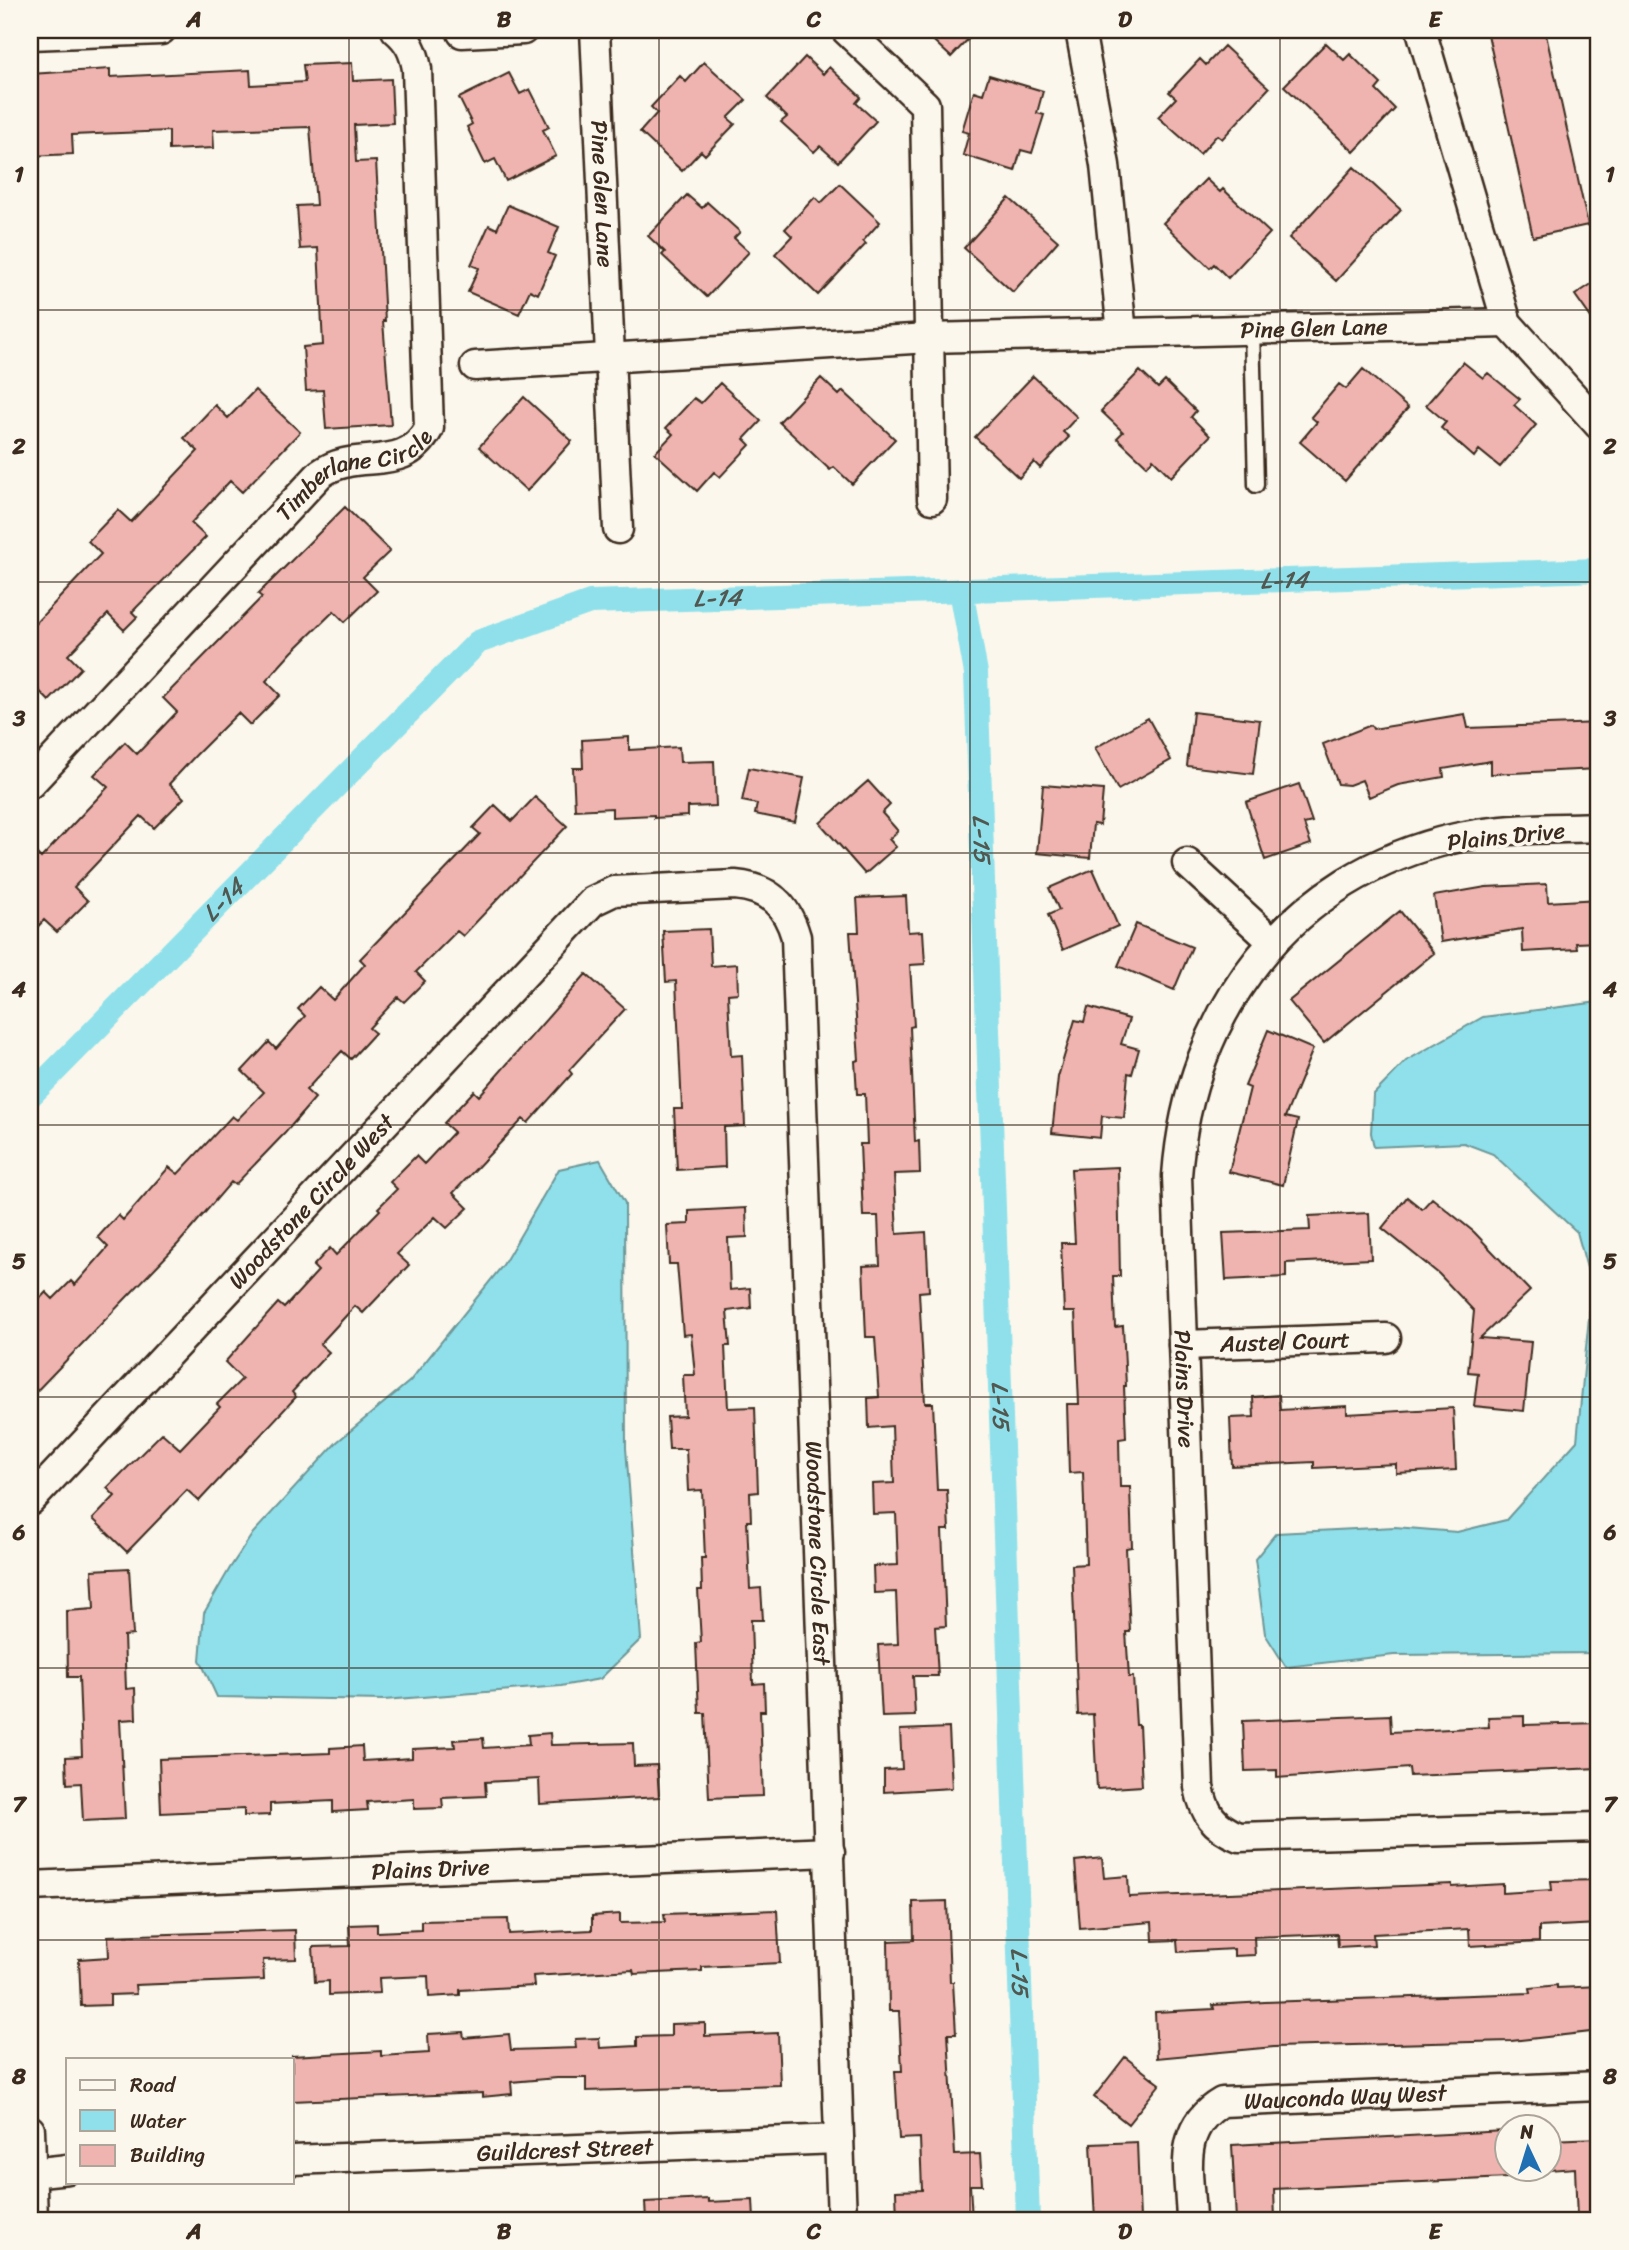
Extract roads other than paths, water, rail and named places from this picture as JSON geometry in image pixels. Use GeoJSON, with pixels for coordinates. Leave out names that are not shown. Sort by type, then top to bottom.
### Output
{"type":"FeatureCollection","features":[{"type":"Feature","properties":{"kind":"street"},"geometry":{"type":"LineString","coordinates":[[30,35],[161,30]]}},
{"type":"Feature","properties":{"kind":"street","name":"Timberlane Circle"},"geometry":{"type":"LineString","coordinates":[[30,784],[320,474],[333,464],[349,460],[390,458],[407,454],[420,444],[429,428],[417,69],[414,53],[406,38],[396,30]]}},
{"type":"Feature","properties":{"kind":"street"},"geometry":{"type":"LineString","coordinates":[[462,33],[523,30]]}},
{"type":"Feature","properties":{"kind":"street","name":"Pine Glen Lane"},"geometry":{"type":"LineString","coordinates":[[595,30],[618,529]]}},
{"type":"Feature","properties":{"kind":"street"},"geometry":{"type":"LineString","coordinates":[[846,30],[925,105],[932,499]]}},
{"type":"Feature","properties":{"kind":"street"},"geometry":{"type":"LineString","coordinates":[[1080,30],[1105,165],[1122,333]]}},
{"type":"Feature","properties":{"kind":"street"},"geometry":{"type":"LineString","coordinates":[[1421,30],[1507,323],[1599,425]]}},
{"type":"Feature","properties":{"kind":"street","name":"Pine Glen Lane"},"geometry":{"type":"LineString","coordinates":[[475,366],[929,338],[1507,323]]}},
{"type":"Feature","properties":{"kind":"street","name":"Plains Drive"},"geometry":{"type":"LineString","coordinates":[[1599,827],[1508,831],[1459,837],[1427,845],[1381,863],[1337,887],[1273,942],[1226,1003],[1204,1048],[1189,1095],[1177,1176],[1199,1787],[1202,1804],[1210,1819],[1223,1831],[1239,1837],[1599,1827]]}},
{"type":"Feature","properties":{"kind":"street"},"geometry":{"type":"LineString","coordinates":[[1187,863],[1273,942]]}},
{"type":"Feature","properties":{"kind":"street","name":"Woodstone Circle West"},"geometry":{"type":"LineString","coordinates":[[30,1501],[593,901],[614,891],[735,885],[768,893]]}},
{"type":"Feature","properties":{"kind":"street","name":"Woodstone Circle East"},"geometry":{"type":"LineString","coordinates":[[768,893],[782,905],[792,920],[796,937],[842,2220]]}},
{"type":"Feature","properties":{"kind":"street","name":"Austel Court"},"geometry":{"type":"LineString","coordinates":[[1183,1345],[1386,1338]]}},
{"type":"Feature","properties":{"kind":"street","name":"Plains Drive"},"geometry":{"type":"LineString","coordinates":[[30,1886],[830,1852]]}},
{"type":"Feature","properties":{"kind":"street","name":"Wauconda Way West"},"geometry":{"type":"LineString","coordinates":[[1191,2220],[1189,2139],[1196,2123],[1207,2110],[1222,2102],[1599,2086]]}},
{"type":"Feature","properties":{"kind":"street"},"geometry":{"type":"LineString","coordinates":[[30,2130],[33,2220]]}},
{"type":"Feature","properties":{"kind":"street","name":"Guildcrest Street"},"geometry":{"type":"LineString","coordinates":[[294,2160],[838,2139]]}},
{"type":"Feature","properties":{"kind":"street"},"geometry":{"type":"LineString","coordinates":[[31,2172],[66,2169]]}},
{"type":"Feature","properties":{"kind":"lane"},"geometry":{"type":"LineString","coordinates":[[1252,329],[1256,485]]}},
{"type":"Feature","properties":{"kind":"water"},"geometry":{"type":"Polygon","coordinates":[[[1599,1002],[1599,1653],[1394,1655],[1286,1667],[1265,1634],[1255,1559],[1276,1533],[1395,1527],[1457,1532],[1506,1520],[1577,1441],[1592,1286],[1577,1232],[1493,1154],[1464,1143],[1374,1147],[1371,1133],[1373,1095],[1406,1061],[1483,1017],[1599,1002]]]}},
{"type":"Feature","properties":{"kind":"water"},"geometry":{"type":"Polygon","coordinates":[[[600,1160],[625,1203],[626,1448],[641,1639],[600,1679],[561,1686],[384,1700],[217,1697],[200,1660],[204,1613],[253,1533],[337,1442],[410,1381],[503,1265],[559,1169],[600,1160]]]}},
{"type":"Feature","properties":{"kind":"waterway","name":"L-14"},"geometry":{"type":"LineString","coordinates":[[30,1096],[478,642],[590,602],[1599,570]]}},
{"type":"Feature","properties":{"kind":"waterway","name":"L-15"},"geometry":{"type":"LineString","coordinates":[[961,590],[976,673],[1028,2220]]}}]}
